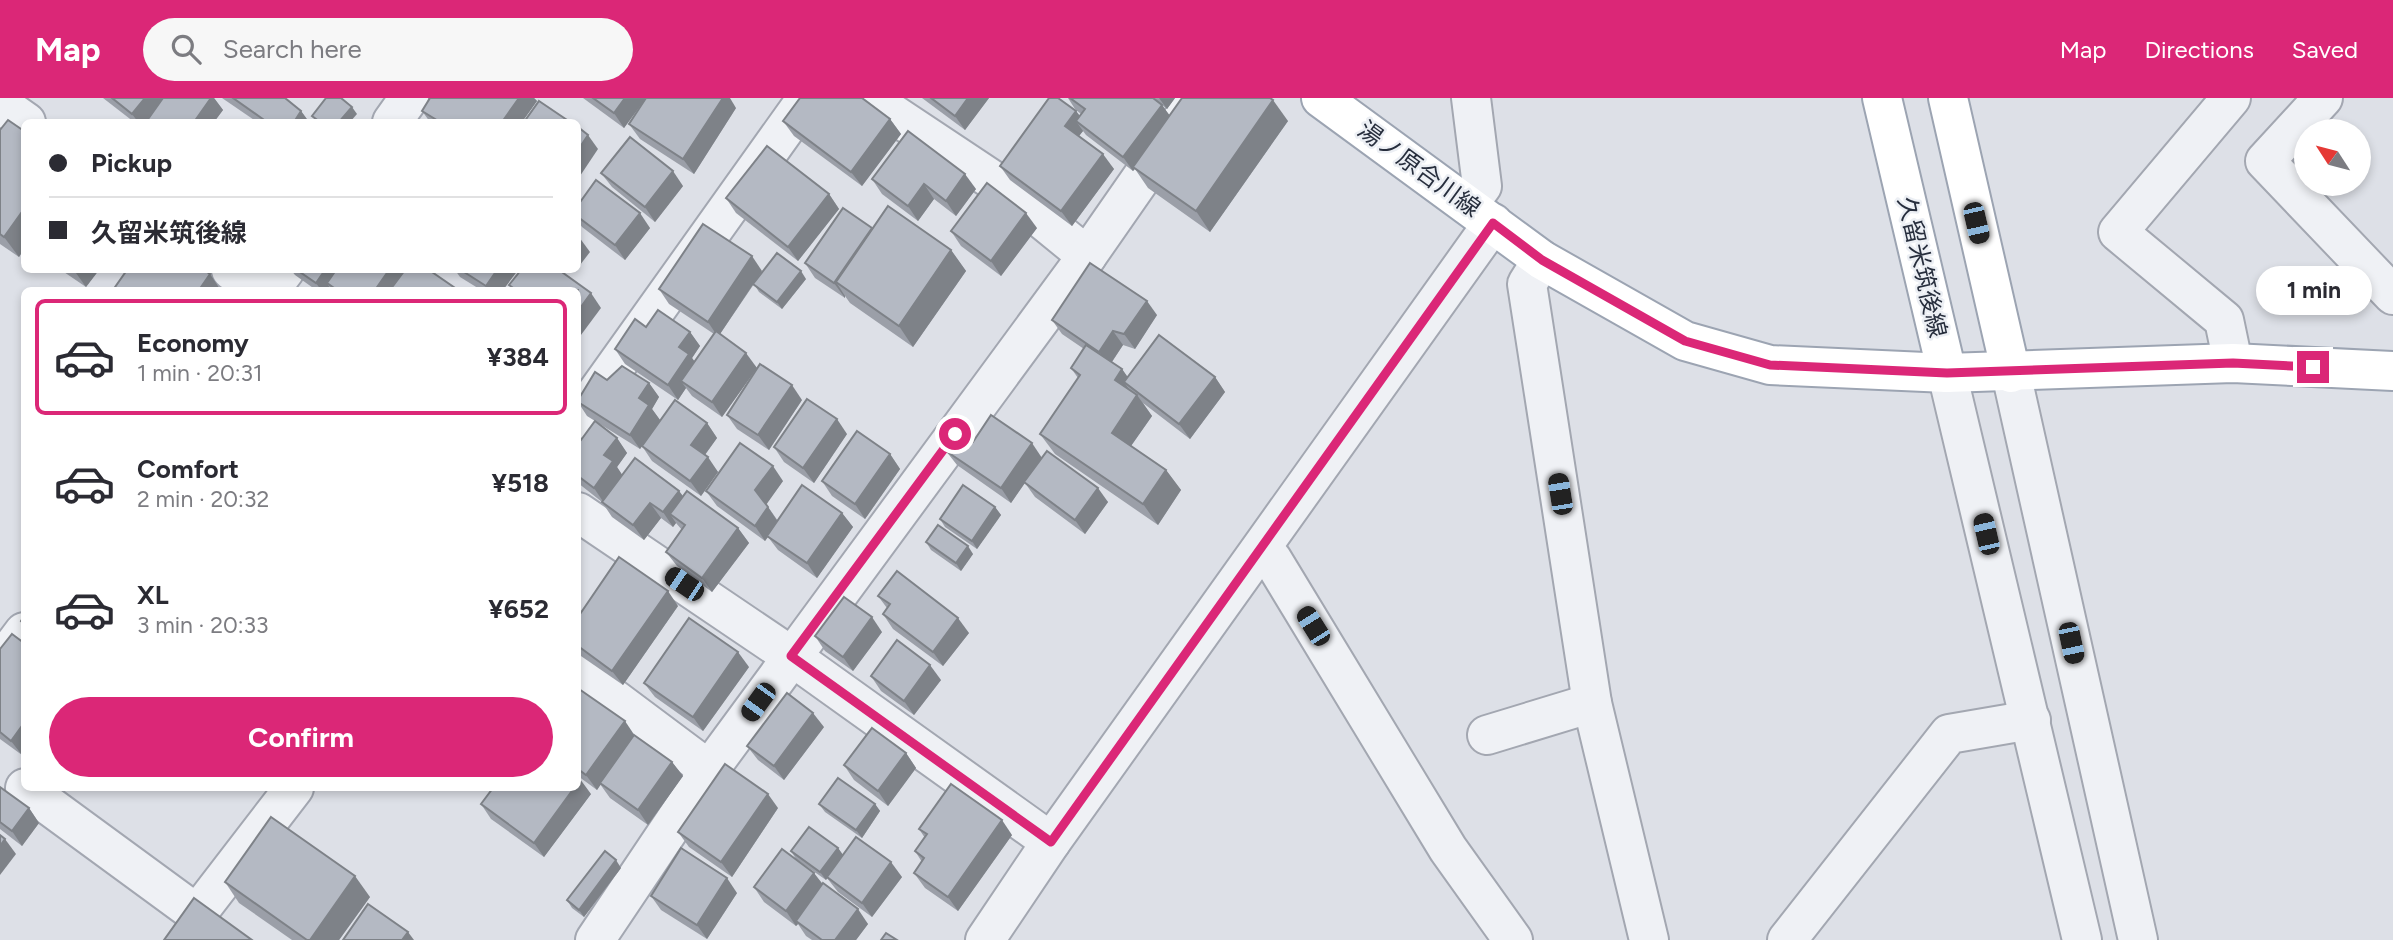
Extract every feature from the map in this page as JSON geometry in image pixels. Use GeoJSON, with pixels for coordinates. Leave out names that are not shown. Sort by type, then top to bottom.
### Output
{"type":"FeatureCollection","features":[{"type":"Feature","properties":{"kind":"main road","name":"湯ノ原合川線"},"geometry":{"type":"LineString","coordinates":[[1321,98],[1542,260],[1685,341],[1770,365],[1947,373]]}},
{"type":"Feature","properties":{"kind":"main road","name":"久留米筑後線"},"geometry":{"type":"LineString","coordinates":[[1882,98],[1947,373]]}},
{"type":"Feature","properties":{"kind":"main road"},"geometry":{"type":"LineString","coordinates":[[1948,98],[2011,373]]}},
{"type":"Feature","properties":{"kind":"main road"},"geometry":{"type":"LineString","coordinates":[[1947,373],[2011,373],[2233,363],[2393,371]]}},
{"type":"Feature","properties":{"kind":"street"},"geometry":{"type":"LineString","coordinates":[[394,119],[409,98]]}},
{"type":"Feature","properties":{"kind":"street"},"geometry":{"type":"LineString","coordinates":[[581,415],[807,98]]}},
{"type":"Feature","properties":{"kind":"street"},"geometry":{"type":"LineString","coordinates":[[869,98],[1000,185],[1087,256]]}},
{"type":"Feature","properties":{"kind":"street"},"geometry":{"type":"LineString","coordinates":[[604,937],[709,770],[1087,256],[1197,98]]}},
{"type":"Feature","properties":{"kind":"street"},"geometry":{"type":"LineString","coordinates":[[985,940],[1051,842],[1261,551],[1480,214],[1482,187],[1471,98]]}},
{"type":"Feature","properties":{"kind":"street"},"geometry":{"type":"LineString","coordinates":[[2323,98],[2265,162],[2393,295]]}},
{"type":"Feature","properties":{"kind":"street"},"geometry":{"type":"LineString","coordinates":[[0,104],[22,119]]}},
{"type":"Feature","properties":{"kind":"street"},"geometry":{"type":"LineString","coordinates":[[2217,104],[2118,232],[2224,320],[2233,363]]}},
{"type":"Feature","properties":{"kind":"street"},"geometry":{"type":"LineString","coordinates":[[1000,185],[1023,152]]}},
{"type":"Feature","properties":{"kind":"street"},"geometry":{"type":"LineString","coordinates":[[1542,260],[1527,284],[1592,704],[1649,940]]}},
{"type":"Feature","properties":{"kind":"street"},"geometry":{"type":"LineString","coordinates":[[235,273],[256,287]]}},
{"type":"Feature","properties":{"kind":"street"},"geometry":{"type":"LineString","coordinates":[[1947,373],[2082,940]]}},
{"type":"Feature","properties":{"kind":"street"},"geometry":{"type":"LineString","coordinates":[[2011,373],[2138,940]]}},
{"type":"Feature","properties":{"kind":"street"},"geometry":{"type":"LineString","coordinates":[[581,514],[791,656],[1051,842]]}},
{"type":"Feature","properties":{"kind":"street"},"geometry":{"type":"LineString","coordinates":[[1261,551],[1272,559],[1448,849],[1513,940]]}},
{"type":"Feature","properties":{"kind":"street"},"geometry":{"type":"LineString","coordinates":[[0,664],[21,636]]}},
{"type":"Feature","properties":{"kind":"street"},"geometry":{"type":"LineString","coordinates":[[581,674],[709,770]]}},
{"type":"Feature","properties":{"kind":"street"},"geometry":{"type":"LineString","coordinates":[[1487,735],[1592,704]]}},
{"type":"Feature","properties":{"kind":"street"},"geometry":{"type":"LineString","coordinates":[[1787,940],[1948,734],[2031,720]]}},
{"type":"Feature","properties":{"kind":"street"},"geometry":{"type":"LineString","coordinates":[[0,769],[21,784]]}},
{"type":"Feature","properties":{"kind":"street"},"geometry":{"type":"LineString","coordinates":[[30,791],[188,927],[293,791]]}},
{"type":"Feature","properties":{"kind":"building"},"geometry":{"type":"Polygon","coordinates":[[[112,98],[145,98],[132,114],[112,98]]]}},
{"type":"Feature","properties":{"kind":"building"},"geometry":{"type":"Polygon","coordinates":[[[163,98],[211,98],[196,119],[148,119],[163,98]]]}},
{"type":"Feature","properties":{"kind":"building"},"geometry":{"type":"Polygon","coordinates":[[[233,98],[285,98],[301,111],[296,119],[263,119],[233,98]]]}},
{"type":"Feature","properties":{"kind":"building"},"geometry":{"type":"Polygon","coordinates":[[[326,98],[341,98],[352,107],[342,119],[316,119],[312,116],[326,98]]]}},
{"type":"Feature","properties":{"kind":"building"},"geometry":{"type":"Polygon","coordinates":[[[430,98],[519,98],[504,119],[435,119],[422,111],[430,98]]]}},
{"type":"Feature","properties":{"kind":"building"},"geometry":{"type":"Polygon","coordinates":[[[593,98],[625,98],[614,113],[593,98]]]}},
{"type":"Feature","properties":{"kind":"building"},"geometry":{"type":"Polygon","coordinates":[[[646,98],[723,98],[683,159],[629,124],[646,98]]]}},
{"type":"Feature","properties":{"kind":"building"},"geometry":{"type":"Polygon","coordinates":[[[800,98],[862,98],[890,119],[851,172],[783,121],[800,98]]]}},
{"type":"Feature","properties":{"kind":"building"},"geometry":{"type":"Polygon","coordinates":[[[931,98],[968,98],[955,116],[931,98]]]}},
{"type":"Feature","properties":{"kind":"building"},"geometry":{"type":"Polygon","coordinates":[[[1049,98],[1058,98],[1076,111],[1065,126],[1103,154],[1061,211],[1000,166],[1049,98]]]}},
{"type":"Feature","properties":{"kind":"building"},"geometry":{"type":"Polygon","coordinates":[[[1070,98],[1153,98],[1162,105],[1123,157],[1076,121],[1085,109],[1070,98]]]}},
{"type":"Feature","properties":{"kind":"building"},"geometry":{"type":"Polygon","coordinates":[[[1182,98],[1273,100],[1196,211],[1133,167],[1182,98]]]}},
{"type":"Feature","properties":{"kind":"building"},"geometry":{"type":"Polygon","coordinates":[[[539,101],[566,119],[526,119],[539,101]]]}},
{"type":"Feature","properties":{"kind":"building"},"geometry":{"type":"Polygon","coordinates":[[[8,120],[21,129],[21,213],[4,237],[0,234],[0,130],[8,120]]]}},
{"type":"Feature","properties":{"kind":"building"},"geometry":{"type":"Polygon","coordinates":[[[581,129],[588,135],[581,146],[581,129]]]}},
{"type":"Feature","properties":{"kind":"building"},"geometry":{"type":"Polygon","coordinates":[[[908,131],[965,174],[946,201],[924,184],[908,206],[872,179],[908,131]]]}},
{"type":"Feature","properties":{"kind":"building"},"geometry":{"type":"Polygon","coordinates":[[[630,137],[673,171],[645,207],[601,173],[630,137]]]}},
{"type":"Feature","properties":{"kind":"building"},"geometry":{"type":"Polygon","coordinates":[[[767,146],[829,194],[788,247],[726,198],[767,146]]]}},
{"type":"Feature","properties":{"kind":"building"},"geometry":{"type":"Polygon","coordinates":[[[596,180],[640,213],[615,245],[581,219],[581,201],[596,180]]]}},
{"type":"Feature","properties":{"kind":"building"},"geometry":{"type":"Polygon","coordinates":[[[987,183],[1026,213],[991,261],[951,231],[987,183]]]}},
{"type":"Feature","properties":{"kind":"building"},"geometry":{"type":"Polygon","coordinates":[[[888,206],[951,250],[899,326],[836,282],[888,206]]]}},
{"type":"Feature","properties":{"kind":"building"},"geometry":{"type":"Polygon","coordinates":[[[843,208],[872,228],[834,283],[805,263],[843,208]]]}},
{"type":"Feature","properties":{"kind":"building"},"geometry":{"type":"Polygon","coordinates":[[[703,224],[752,256],[708,322],[659,289],[703,224]]]}},
{"type":"Feature","properties":{"kind":"building"},"geometry":{"type":"Polygon","coordinates":[[[777,253],[801,271],[777,302],[753,284],[777,253]]]}},
{"type":"Feature","properties":{"kind":"building"},"geometry":{"type":"Polygon","coordinates":[[[1090,263],[1147,301],[1124,334],[1113,331],[1099,352],[1052,320],[1090,263]]]}},
{"type":"Feature","properties":{"kind":"building"},"geometry":{"type":"Polygon","coordinates":[[[125,273],[210,274],[201,287],[115,287],[125,273]]]}},
{"type":"Feature","properties":{"kind":"building"},"geometry":{"type":"Polygon","coordinates":[[[301,273],[323,273],[316,283],[301,273]]]}},
{"type":"Feature","properties":{"kind":"building"},"geometry":{"type":"Polygon","coordinates":[[[334,273],[387,273],[377,287],[333,287],[327,283],[334,273]]]}},
{"type":"Feature","properties":{"kind":"building"},"geometry":{"type":"Polygon","coordinates":[[[403,273],[433,273],[454,287],[392,287],[403,273]]]}},
{"type":"Feature","properties":{"kind":"building"},"geometry":{"type":"Polygon","coordinates":[[[466,273],[495,273],[486,286],[466,273]]]}},
{"type":"Feature","properties":{"kind":"building"},"geometry":{"type":"Polygon","coordinates":[[[519,273],[563,273],[591,293],[581,307],[581,287],[509,285],[519,273]]]}},
{"type":"Feature","properties":{"kind":"building"},"geometry":{"type":"Polygon","coordinates":[[[658,310],[690,332],[679,347],[689,354],[668,385],[615,349],[635,319],[646,327],[658,310]]]}},
{"type":"Feature","properties":{"kind":"building"},"geometry":{"type":"Polygon","coordinates":[[[716,331],[746,353],[712,402],[681,381],[716,331]]]}},
{"type":"Feature","properties":{"kind":"building"},"geometry":{"type":"Polygon","coordinates":[[[1159,335],[1215,377],[1179,424],[1124,382],[1159,335]]]}},
{"type":"Feature","properties":{"kind":"building"},"geometry":{"type":"Polygon","coordinates":[[[1086,345],[1122,369],[1115,380],[1137,395],[1112,433],[1166,470],[1143,504],[1040,434],[1080,375],[1071,368],[1086,345]]]}},
{"type":"Feature","properties":{"kind":"building"},"geometry":{"type":"Polygon","coordinates":[[[760,364],[792,385],[758,435],[727,415],[760,364]]]}},
{"type":"Feature","properties":{"kind":"building"},"geometry":{"type":"Polygon","coordinates":[[[622,366],[649,383],[639,398],[649,405],[630,435],[581,404],[581,395],[595,372],[607,380],[622,366]]]}},
{"type":"Feature","properties":{"kind":"building"},"geometry":{"type":"Polygon","coordinates":[[[807,399],[837,419],[803,468],[774,447],[807,399]]]}},
{"type":"Feature","properties":{"kind":"building"},"geometry":{"type":"Polygon","coordinates":[[[675,400],[707,423],[691,445],[708,457],[690,481],[642,446],[675,400]]]}},
{"type":"Feature","properties":{"kind":"building"},"geometry":{"type":"Polygon","coordinates":[[[991,415],[1032,443],[1001,488],[946,451],[959,433],[973,442],[991,415]]]}},
{"type":"Feature","properties":{"kind":"building"},"geometry":{"type":"Polygon","coordinates":[[[595,421],[617,438],[604,455],[613,461],[594,488],[581,478],[581,440],[595,421]]]}},
{"type":"Feature","properties":{"kind":"building"},"geometry":{"type":"Polygon","coordinates":[[[857,431],[890,454],[855,504],[822,481],[857,431]]]}},
{"type":"Feature","properties":{"kind":"building"},"geometry":{"type":"Polygon","coordinates":[[[740,443],[773,466],[755,490],[768,507],[755,526],[706,491],[740,443]]]}},
{"type":"Feature","properties":{"kind":"building"},"geometry":{"type":"Polygon","coordinates":[[[1047,451],[1098,488],[1075,520],[1024,482],[1047,451]]]}},
{"type":"Feature","properties":{"kind":"building"},"geometry":{"type":"Polygon","coordinates":[[[635,458],[679,491],[663,512],[650,503],[633,525],[602,502],[635,458]]]}},
{"type":"Feature","properties":{"kind":"building"},"geometry":{"type":"Polygon","coordinates":[[[802,485],[842,513],[807,563],[767,536],[802,485]]]}},
{"type":"Feature","properties":{"kind":"building"},"geometry":{"type":"Polygon","coordinates":[[[963,485],[995,507],[972,541],[940,519],[963,485]]]}},
{"type":"Feature","properties":{"kind":"building"},"geometry":{"type":"Polygon","coordinates":[[[687,491],[738,528],[702,578],[666,552],[685,525],[670,514],[687,491]]]}},
{"type":"Feature","properties":{"kind":"building"},"geometry":{"type":"Polygon","coordinates":[[[938,525],[968,546],[956,563],[926,542],[938,525]]]}},
{"type":"Feature","properties":{"kind":"building"},"geometry":{"type":"Polygon","coordinates":[[[619,557],[668,591],[612,671],[581,648],[581,613],[619,557]]]}},
{"type":"Feature","properties":{"kind":"building"},"geometry":{"type":"Polygon","coordinates":[[[897,571],[958,618],[933,652],[883,614],[890,604],[878,596],[897,571]]]}},
{"type":"Feature","properties":{"kind":"building"},"geometry":{"type":"Polygon","coordinates":[[[844,597],[872,617],[843,657],[815,636],[844,597]]]}},
{"type":"Feature","properties":{"kind":"building"},"geometry":{"type":"Polygon","coordinates":[[[689,618],[738,652],[693,717],[644,683],[689,618]]]}},
{"type":"Feature","properties":{"kind":"building"},"geometry":{"type":"Polygon","coordinates":[[[12,634],[21,641],[21,727],[11,741],[0,732],[0,649],[12,634]]]}},
{"type":"Feature","properties":{"kind":"building"},"geometry":{"type":"Polygon","coordinates":[[[897,640],[930,665],[904,701],[871,676],[897,640]]]}},
{"type":"Feature","properties":{"kind":"building"},"geometry":{"type":"Polygon","coordinates":[[[581,690],[625,721],[586,775],[581,771],[581,690]]]}},
{"type":"Feature","properties":{"kind":"building"},"geometry":{"type":"Polygon","coordinates":[[[787,693],[813,713],[774,766],[747,746],[787,693]]]}},
{"type":"Feature","properties":{"kind":"building"},"geometry":{"type":"Polygon","coordinates":[[[872,728],[906,753],[878,791],[844,765],[872,728]]]}},
{"type":"Feature","properties":{"kind":"building"},"geometry":{"type":"Polygon","coordinates":[[[634,735],[672,762],[638,810],[600,783],[634,735]]]}},
{"type":"Feature","properties":{"kind":"building"},"geometry":{"type":"Polygon","coordinates":[[[725,764],[768,794],[721,862],[678,832],[725,764]]]}},
{"type":"Feature","properties":{"kind":"building"},"geometry":{"type":"Polygon","coordinates":[[[838,778],[875,804],[856,830],[819,804],[838,778]]]}},
{"type":"Feature","properties":{"kind":"building"},"geometry":{"type":"Polygon","coordinates":[[[951,784],[1002,820],[948,897],[914,873],[924,858],[915,851],[927,834],[919,829],[951,784]]]}},
{"type":"Feature","properties":{"kind":"building"},"geometry":{"type":"Polygon","coordinates":[[[0,787],[29,808],[12,831],[0,822],[0,787]]]}},
{"type":"Feature","properties":{"kind":"building"},"geometry":{"type":"Polygon","coordinates":[[[491,791],[572,791],[534,843],[481,804],[491,791]]]}},
{"type":"Feature","properties":{"kind":"building"},"geometry":{"type":"Polygon","coordinates":[[[271,817],[355,876],[310,940],[225,882],[271,817]]]}},
{"type":"Feature","properties":{"kind":"building"},"geometry":{"type":"Polygon","coordinates":[[[809,827],[838,848],[820,872],[791,851],[809,827]]]}},
{"type":"Feature","properties":{"kind":"building"},"geometry":{"type":"Polygon","coordinates":[[[856,837],[891,862],[862,903],[827,877],[856,837]]]}},
{"type":"Feature","properties":{"kind":"building"},"geometry":{"type":"Polygon","coordinates":[[[681,848],[727,878],[697,925],[651,896],[681,848]]]}},
{"type":"Feature","properties":{"kind":"building"},"geometry":{"type":"Polygon","coordinates":[[[782,849],[814,873],[786,911],[754,887],[782,849]]]}},
{"type":"Feature","properties":{"kind":"building"},"geometry":{"type":"Polygon","coordinates":[[[605,851],[616,860],[579,910],[567,900],[605,851]]]}},
{"type":"Feature","properties":{"kind":"building"},"geometry":{"type":"Polygon","coordinates":[[[823,883],[858,909],[835,940],[822,940],[796,921],[823,883]]]}},
{"type":"Feature","properties":{"kind":"building"},"geometry":{"type":"Polygon","coordinates":[[[194,898],[252,940],[164,940],[194,898]]]}},
{"type":"Feature","properties":{"kind":"building"},"geometry":{"type":"Polygon","coordinates":[[[368,904],[408,932],[402,940],[343,940],[368,904]]]}},
{"type":"Feature","properties":{"kind":"building"},"geometry":{"type":"Polygon","coordinates":[[[886,933],[897,940],[881,940],[886,933]]]}},
{"type":"Feature","properties":{"kind":"route"},"geometry":{"type":"LineString","coordinates":[[955,434],[791,656],[1051,842],[1493,223],[1542,260],[1685,341],[1770,365],[1947,373],[2011,373],[2233,363],[2313,367]]}}]}
